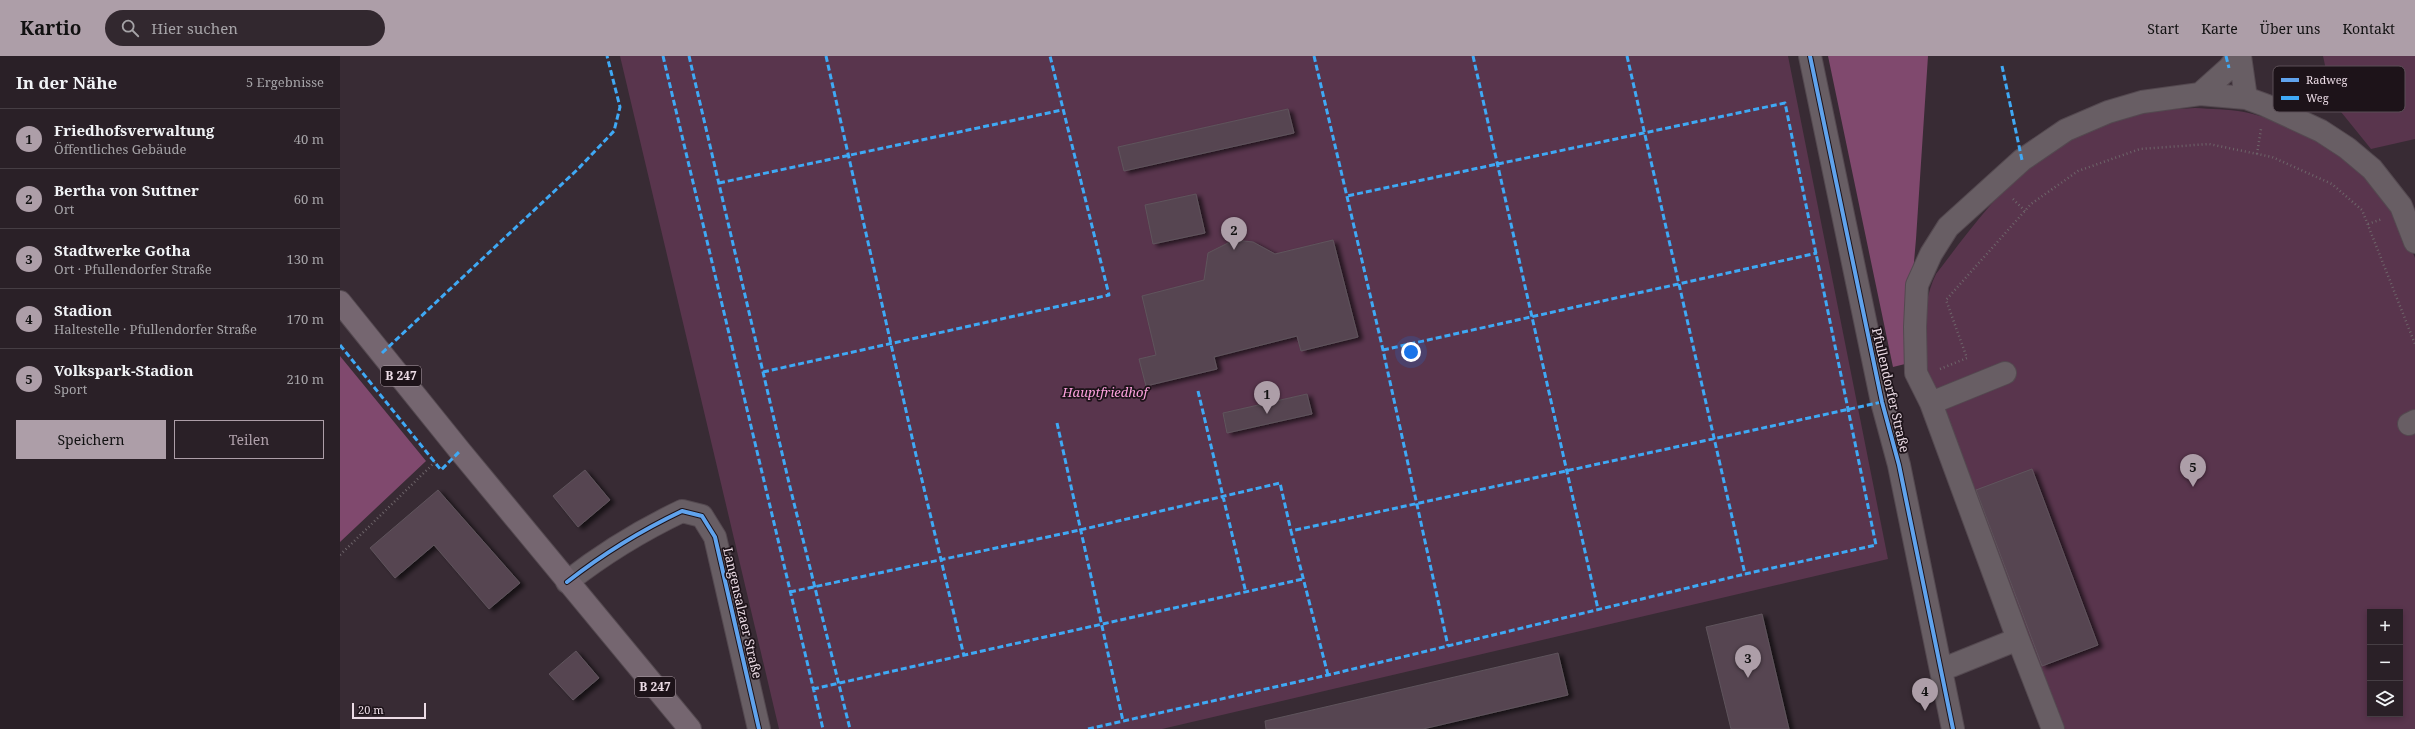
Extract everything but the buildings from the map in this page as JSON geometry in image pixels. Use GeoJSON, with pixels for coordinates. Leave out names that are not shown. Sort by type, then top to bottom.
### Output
{"type":"FeatureCollection","features":[{"type":"Feature","properties":{"kind":"main road","name":"B 247"},"geometry":{"type":"LineString","coordinates":[[340,302],[567,582],[690,729]]}},
{"type":"Feature","properties":{"kind":"street","name":"Pfullendorfer Straße"},"geometry":{"type":"LineString","coordinates":[[1810,56],[1882,402],[1899,465],[1953,729]]}},
{"type":"Feature","properties":{"kind":"street"},"geometry":{"type":"LineString","coordinates":[[2200,94],[2229,68],[2239,56]]}},
{"type":"Feature","properties":{"kind":"street"},"geometry":{"type":"LineString","coordinates":[[2239,56],[2246,98]]}},
{"type":"Feature","properties":{"kind":"street"},"geometry":{"type":"LineString","coordinates":[[2053,729],[2018,639],[1931,403],[1916,373],[1915,327],[1917,285],[1931,254],[1948,227],[2022,160],[2066,130],[2108,112],[2142,102],[2200,94],[2246,98],[2273,110]]}},
{"type":"Feature","properties":{"kind":"street"},"geometry":{"type":"LineString","coordinates":[[2278,112],[2321,131],[2347,148],[2372,168],[2401,206],[2415,242]]}},
{"type":"Feature","properties":{"kind":"street"},"geometry":{"type":"LineString","coordinates":[[1931,403],[2005,373]]}},
{"type":"Feature","properties":{"kind":"street","name":"Langensalzaer Straße"},"geometry":{"type":"LineString","coordinates":[[567,582],[592,562],[635,534],[682,511],[702,516],[715,537],[759,729]]}},
{"type":"Feature","properties":{"kind":"street"},"geometry":{"type":"LineString","coordinates":[[1941,670],[2018,639]]}},
{"type":"Feature","properties":{"kind":"path"},"geometry":{"type":"LineString","coordinates":[[1919,378],[1967,358],[1946,300],[2031,204],[2078,171],[2140,149],[2209,144],[2272,156],[2332,184],[2362,210],[2415,344]]}},
{"type":"Feature","properties":{"kind":"path"},"geometry":{"type":"LineString","coordinates":[[340,555],[435,462]]}},
{"type":"Feature","properties":{"kind":"green space","name":"Hauptfriedhof"},"geometry":{"type":"Polygon","coordinates":[[[620,56],[1788,56],[1888,559],[1162,729],[779,729],[620,56]]]}},
{"type":"Feature","properties":{"kind":"green space"},"geometry":{"type":"Polygon","coordinates":[[[2323,56],[2415,56],[2415,139],[2371,149],[2341,112],[2405,112],[2405,66],[2325,66],[2323,56]]]}},
{"type":"Feature","properties":{"kind":"green space"},"geometry":{"type":"Polygon","coordinates":[[[2195,108],[2244,112],[2295,129],[2314,138],[2348,158],[2363,169],[2374,180],[2393,207],[2403,227],[2415,258],[2415,729],[2062,729],[1925,363],[1924,328],[1926,306],[1931,285],[1936,274],[1990,206],[2020,173],[2036,159],[2056,145],[2096,128],[2136,115],[2164,110],[2195,108]]]}},
{"type":"Feature","properties":{"kind":"shaded area"},"geometry":{"type":"Polygon","coordinates":[[[1828,56],[1928,56],[1916,239],[1905,364],[1893,367],[1828,56]]]}},
{"type":"Feature","properties":{"kind":"shaded area"},"geometry":{"type":"Polygon","coordinates":[[[340,356],[426,461],[340,542],[340,356]]]}},
{"type":"Feature","properties":{"kind":"marked path"},"geometry":{"type":"LineString","coordinates":[[382,353],[578,169],[614,131],[620,107],[607,56]]}},
{"type":"Feature","properties":{"kind":"marked path"},"geometry":{"type":"LineString","coordinates":[[663,56],[823,729]]}},
{"type":"Feature","properties":{"kind":"marked path"},"geometry":{"type":"LineString","coordinates":[[689,56],[789,483],[850,729]]}},
{"type":"Feature","properties":{"kind":"marked path"},"geometry":{"type":"LineString","coordinates":[[826,56],[916,455],[964,656]]}},
{"type":"Feature","properties":{"kind":"marked path"},"geometry":{"type":"LineString","coordinates":[[763,372],[1109,295],[1050,56]]}},
{"type":"Feature","properties":{"kind":"marked path"},"geometry":{"type":"LineString","coordinates":[[1314,56],[1383,350],[1448,646]]}},
{"type":"Feature","properties":{"kind":"marked path"},"geometry":{"type":"LineString","coordinates":[[1473,56],[1598,609]]}},
{"type":"Feature","properties":{"kind":"marked path"},"geometry":{"type":"LineString","coordinates":[[1627,56],[1745,574]]}},
{"type":"Feature","properties":{"kind":"marked path"},"geometry":{"type":"LineString","coordinates":[[2226,56],[2229,68]]}},
{"type":"Feature","properties":{"kind":"marked path"},"geometry":{"type":"LineString","coordinates":[[2002,66],[2022,160]]}},
{"type":"Feature","properties":{"kind":"marked path"},"geometry":{"type":"LineString","coordinates":[[1088,729],[1328,675],[1745,574],[1876,545],[1785,103],[1347,196]]}},
{"type":"Feature","properties":{"kind":"marked path"},"geometry":{"type":"LineString","coordinates":[[719,183],[1062,110]]}},
{"type":"Feature","properties":{"kind":"marked path"},"geometry":{"type":"LineString","coordinates":[[1383,350],[1817,253]]}},
{"type":"Feature","properties":{"kind":"marked path"},"geometry":{"type":"LineString","coordinates":[[340,345],[441,470],[460,451]]}},
{"type":"Feature","properties":{"kind":"marked path"},"geometry":{"type":"LineString","coordinates":[[1198,391],[1246,593]]}},
{"type":"Feature","properties":{"kind":"marked path"},"geometry":{"type":"LineString","coordinates":[[1328,675],[1291,531],[1882,402]]}},
{"type":"Feature","properties":{"kind":"marked path"},"geometry":{"type":"LineString","coordinates":[[1057,423],[1123,721]]}},
{"type":"Feature","properties":{"kind":"marked path"},"geometry":{"type":"LineString","coordinates":[[790,592],[1080,530],[1280,483],[1291,531]]}},
{"type":"Feature","properties":{"kind":"marked path"},"geometry":{"type":"LineString","coordinates":[[813,689],[1303,579]]}},
{"type":"Feature","properties":{"kind":"cycle path"},"geometry":{"type":"LineString","coordinates":[[1810,56],[1882,402],[1899,465],[1953,729]]}},
{"type":"Feature","properties":{"kind":"cycle path"},"geometry":{"type":"LineString","coordinates":[[567,582],[595,561],[623,543],[682,511],[702,516],[715,537],[759,729]]}},
{"type":"Feature","properties":{"kind":"place","name":"Bertha von Suttner"},"geometry":{"type":"Point","coordinates":[1234,250]}},
{"type":"Feature","properties":{"kind":"place","name":"Friedhofsverwaltung"},"geometry":{"type":"Point","coordinates":[1267,414]}},
{"type":"Feature","properties":{"kind":"place","name":"Volkspark-Stadion"},"geometry":{"type":"Point","coordinates":[2193,487]}},
{"type":"Feature","properties":{"kind":"place","name":"Stadtwerke Gotha"},"geometry":{"type":"Point","coordinates":[1748,678]}},
{"type":"Feature","properties":{"kind":"place","name":"Stadion"},"geometry":{"type":"Point","coordinates":[1925,711]}}]}
